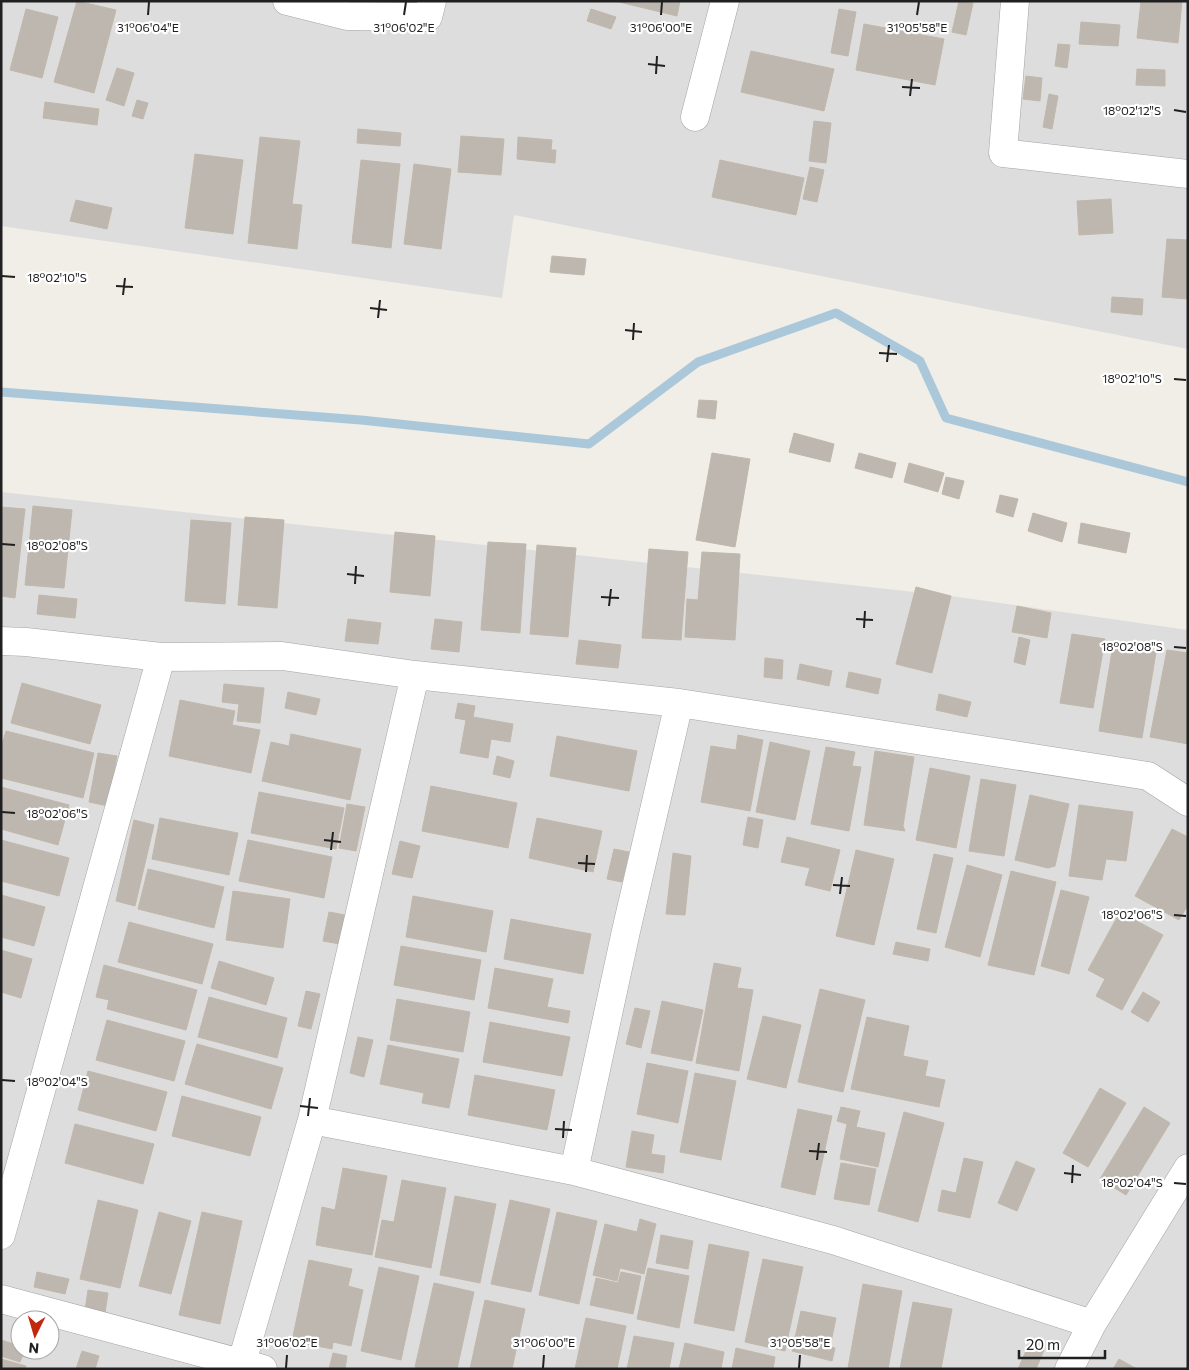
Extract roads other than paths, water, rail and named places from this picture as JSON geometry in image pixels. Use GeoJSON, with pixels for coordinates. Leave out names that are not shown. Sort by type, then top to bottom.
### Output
{"type":"FeatureCollection","features":[{"type":"Feature","properties":{"kind":"street"},"geometry":{"type":"LineString","coordinates":[[287,1],[347,16],[428,17],[432,1]]}},
{"type":"Feature","properties":{"kind":"street"},"geometry":{"type":"LineString","coordinates":[[694,117],[725,1]]}},
{"type":"Feature","properties":{"kind":"street"},"geometry":{"type":"LineString","coordinates":[[1015,1],[1002,153],[1188,174]]}},
{"type":"Feature","properties":{"kind":"street"},"geometry":{"type":"LineString","coordinates":[[1,642],[26,642],[161,657],[282,656],[415,675],[679,703],[1148,776],[1188,802]]}},
{"type":"Feature","properties":{"kind":"street"},"geometry":{"type":"LineString","coordinates":[[1,1235],[161,657]]}},
{"type":"Feature","properties":{"kind":"street"},"geometry":{"type":"LineString","coordinates":[[1,1298],[253,1365],[415,675]]}},
{"type":"Feature","properties":{"kind":"street"},"geometry":{"type":"LineString","coordinates":[[574,1171],[626,931],[679,703]]}},
{"type":"Feature","properties":{"kind":"street"},"geometry":{"type":"LineString","coordinates":[[312,1120],[574,1171],[833,1240],[1092,1324]]}},
{"type":"Feature","properties":{"kind":"street"},"geometry":{"type":"LineString","coordinates":[[1069,1369],[1092,1324],[1188,1168]]}},
{"type":"Feature","properties":{"kind":"waterway"},"geometry":{"type":"LineString","coordinates":[[1,392],[361,420],[589,444],[698,362],[836,313],[920,361],[946,418],[1188,482]]}}]}
